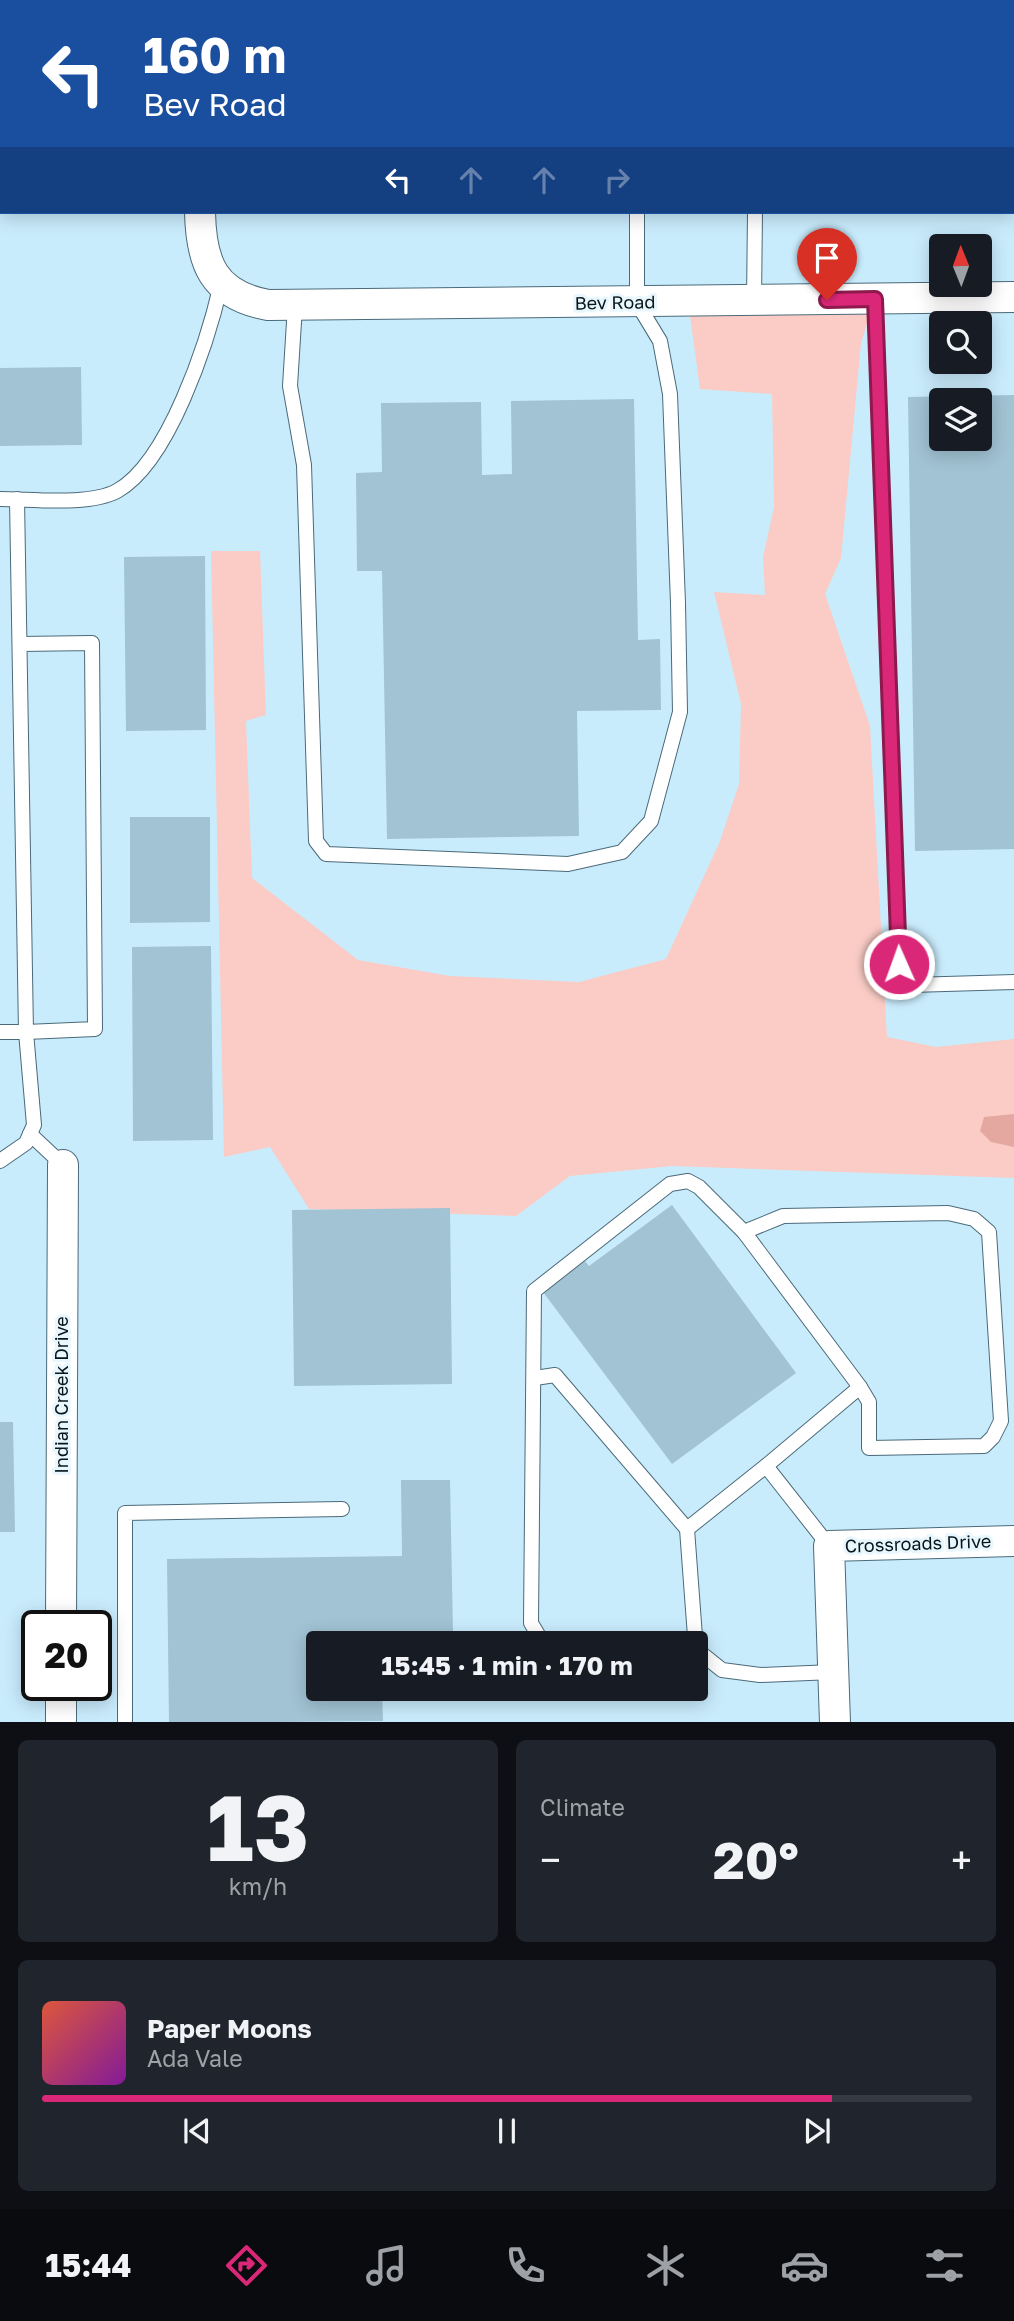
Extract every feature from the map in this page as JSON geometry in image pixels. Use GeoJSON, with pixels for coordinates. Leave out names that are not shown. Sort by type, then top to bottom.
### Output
{"type":"FeatureCollection","features":[{"type":"Feature","properties":{"kind":"street"},"geometry":{"type":"LineString","coordinates":[[200,214],[205,261],[221,284]]}},
{"type":"Feature","properties":{"kind":"street","name":"Bev Road"},"geometry":{"type":"LineString","coordinates":[[221,284],[249,302],[295,306],[1014,297]]}},
{"type":"Feature","properties":{"kind":"street","name":"Indian Creek Drive"},"geometry":{"type":"LineString","coordinates":[[61,1610],[62,1165]]}},
{"type":"Feature","properties":{"kind":"street","name":"Crossroads Drive"},"geometry":{"type":"LineString","coordinates":[[835,1722],[829,1546],[1014,1541]]}},
{"type":"Feature","properties":{"kind":"street"},"geometry":{"type":"LineString","coordinates":[[61,1701],[61,1722]]}},
{"type":"Feature","properties":{"kind":"lane"},"geometry":{"type":"LineString","coordinates":[[295,306],[290,386],[304,466],[316,841],[326,854],[568,864],[622,852],[652,821],[680,712],[670,394],[660,341],[637,303],[637,214]]}},
{"type":"Feature","properties":{"kind":"lane"},"geometry":{"type":"LineString","coordinates":[[754,301],[755,214]]}},
{"type":"Feature","properties":{"kind":"lane"},"geometry":{"type":"LineString","coordinates":[[0,499],[81,499],[115,492],[135,477],[158,452],[212,324],[221,284]]}},
{"type":"Feature","properties":{"kind":"lane"},"geometry":{"type":"LineString","coordinates":[[875,299],[899,964],[911,985],[1014,982]]}},
{"type":"Feature","properties":{"kind":"lane"},"geometry":{"type":"LineString","coordinates":[[0,1161],[26,1143],[34,1125],[26,1032],[17,499]]}},
{"type":"Feature","properties":{"kind":"lane"},"geometry":{"type":"LineString","coordinates":[[0,1032],[95,1029],[92,643],[20,643]]}},
{"type":"Feature","properties":{"kind":"lane"},"geometry":{"type":"LineString","coordinates":[[30,1134],[62,1165]]}},
{"type":"Feature","properties":{"kind":"lane"},"geometry":{"type":"LineString","coordinates":[[536,1631],[531,1623],[534,1291],[670,1184],[688,1181],[699,1187],[744,1232],[869,1402],[869,1448],[984,1446],[993,1437],[1001,1421],[989,1232],[974,1219],[948,1213],[783,1216],[744,1232]]}},
{"type":"Feature","properties":{"kind":"lane"},"geometry":{"type":"LineString","coordinates":[[534,1378],[555,1374],[687,1529],[695,1631]]}},
{"type":"Feature","properties":{"kind":"lane"},"geometry":{"type":"LineString","coordinates":[[687,1529],[860,1387]]}},
{"type":"Feature","properties":{"kind":"lane"},"geometry":{"type":"LineString","coordinates":[[766,1466],[829,1546]]}},
{"type":"Feature","properties":{"kind":"lane"},"geometry":{"type":"LineString","coordinates":[[125,1722],[125,1513],[342,1509]]}},
{"type":"Feature","properties":{"kind":"lane"},"geometry":{"type":"LineString","coordinates":[[708,1659],[722,1670],[760,1675],[833,1672]]}},
{"type":"Feature","properties":{"kind":"shaded area"},"geometry":{"type":"Polygon","coordinates":[[[875,299],[861,343],[841,558],[825,594],[870,726],[887,1037],[936,1047],[1014,1039],[1014,1178],[672,1166],[570,1176],[516,1216],[309,1209],[270,1147],[224,1157],[211,551],[260,551],[266,715],[246,721],[252,878],[358,960],[450,976],[579,982],[666,959],[720,841],[739,784],[741,704],[714,592],[765,595],[763,557],[774,507],[772,394],[700,389],[688,302],[875,299]]]}},
{"type":"Feature","properties":{"kind":"shaded area"},"geometry":{"type":"Polygon","coordinates":[[[1014,1114],[1014,1147],[991,1142],[980,1131],[984,1117],[1014,1114]]]}},
{"type":"Feature","properties":{"kind":"building"},"geometry":{"type":"Polygon","coordinates":[[[81,367],[82,445],[0,446],[0,368],[81,367]]]}},
{"type":"Feature","properties":{"kind":"building"},"geometry":{"type":"Polygon","coordinates":[[[992,395],[1014,395],[1014,849],[915,851],[908,397],[929,397],[929,451],[992,451],[992,395]]]}},
{"type":"Feature","properties":{"kind":"building"},"geometry":{"type":"Polygon","coordinates":[[[634,399],[638,640],[660,639],[661,710],[577,711],[579,836],[387,839],[382,571],[357,571],[356,473],[382,472],[381,403],[481,402],[482,475],[512,474],[511,401],[634,399]]]}},
{"type":"Feature","properties":{"kind":"building"},"geometry":{"type":"Polygon","coordinates":[[[205,556],[206,730],[126,731],[124,557],[205,556]]]}},
{"type":"Feature","properties":{"kind":"building"},"geometry":{"type":"Polygon","coordinates":[[[130,817],[210,817],[210,922],[130,923],[130,817]]]}},
{"type":"Feature","properties":{"kind":"building"},"geometry":{"type":"Polygon","coordinates":[[[211,946],[213,1140],[133,1141],[132,947],[211,946]]]}},
{"type":"Feature","properties":{"kind":"building"},"geometry":{"type":"Polygon","coordinates":[[[672,1205],[796,1373],[672,1464],[543,1292],[585,1261],[589,1266],[672,1205]]]}},
{"type":"Feature","properties":{"kind":"building"},"geometry":{"type":"Polygon","coordinates":[[[450,1208],[452,1384],[294,1386],[292,1210],[450,1208]]]}},
{"type":"Feature","properties":{"kind":"building"},"geometry":{"type":"Polygon","coordinates":[[[0,1422],[13,1422],[15,1532],[0,1532],[0,1422]]]}},
{"type":"Feature","properties":{"kind":"building"},"geometry":{"type":"Polygon","coordinates":[[[401,1480],[450,1480],[453,1631],[306,1631],[306,1701],[382,1701],[383,1721],[169,1722],[167,1559],[402,1556],[401,1480]]]}},
{"type":"Feature","properties":{"kind":"route"},"geometry":{"type":"LineString","coordinates":[[827,300],[875,299],[899,964]]}}]}
